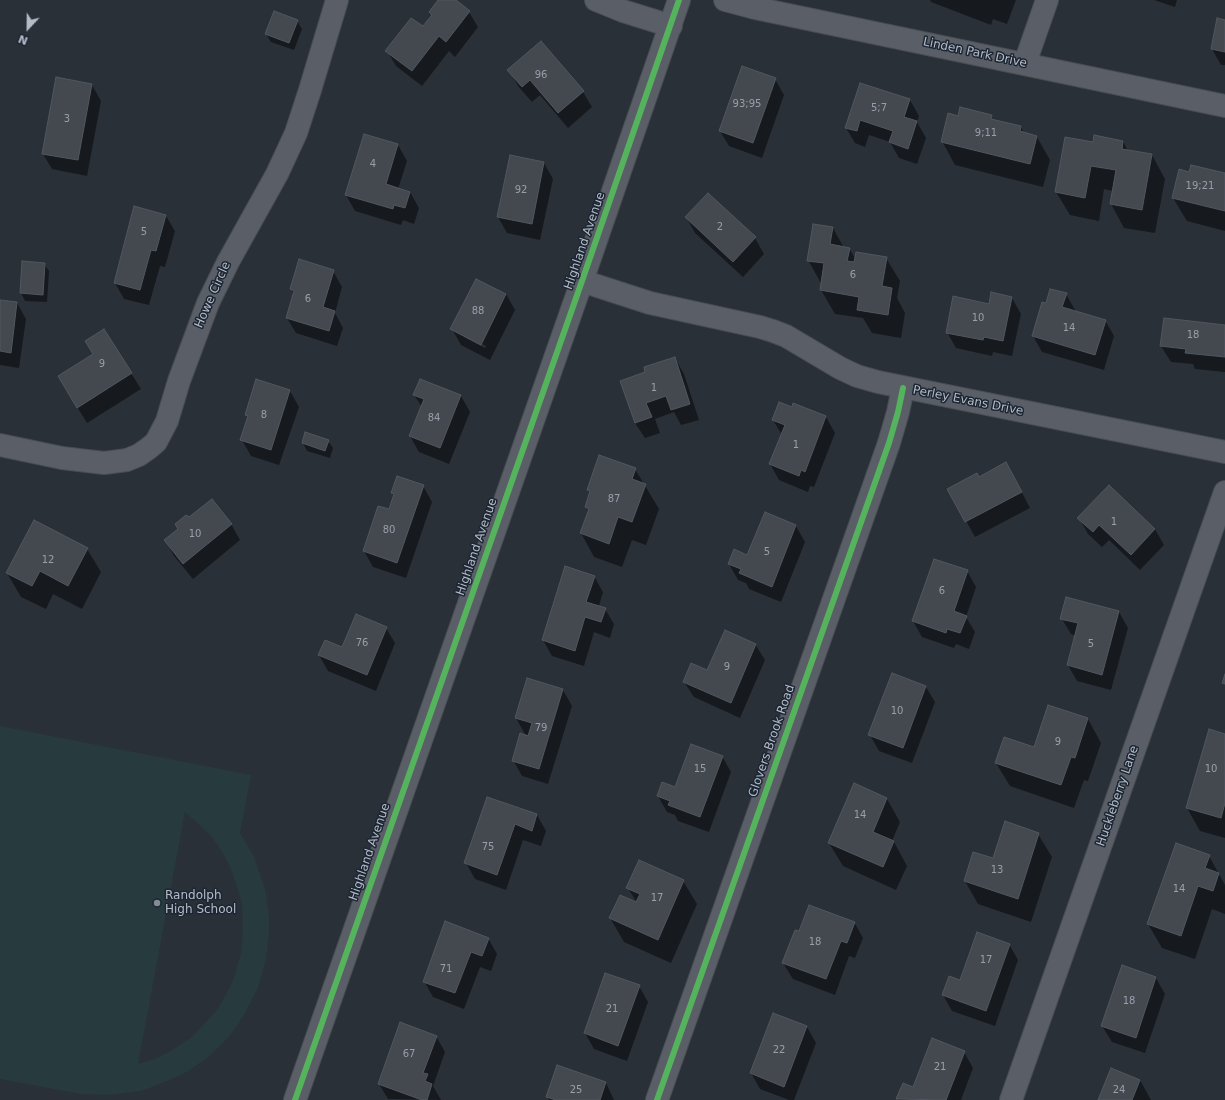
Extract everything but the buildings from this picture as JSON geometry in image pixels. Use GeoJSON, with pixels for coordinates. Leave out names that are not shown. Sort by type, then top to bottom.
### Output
{"type":"FeatureCollection","features":[{"type":"Feature","properties":{"kind":"street","name":"Howe Circle"},"geometry":{"type":"LineString","coordinates":[[0,444],[69,459],[104,463],[127,460],[139,455],[156,442],[167,421],[179,381],[208,303],[228,262],[277,174],[296,133],[337,0]]}},
{"type":"Feature","properties":{"kind":"street"},"geometry":{"type":"LineString","coordinates":[[596,0],[623,11],[671,26]]}},
{"type":"Feature","properties":{"kind":"street","name":"Highland Avenue"},"geometry":{"type":"LineString","coordinates":[[294,1100],[582,281],[679,0]]}},
{"type":"Feature","properties":{"kind":"street","name":"Linden Park Drive"},"geometry":{"type":"LineString","coordinates":[[725,0],[755,8],[1025,63],[1225,106]]}},
{"type":"Feature","properties":{"kind":"street"},"geometry":{"type":"LineString","coordinates":[[1025,63],[1046,0]]}},
{"type":"Feature","properties":{"kind":"street","name":"Perley Evans Drive"},"geometry":{"type":"LineString","coordinates":[[582,281],[650,303],[773,331],[786,336],[822,358],[857,376],[878,382],[1225,452]]}},
{"type":"Feature","properties":{"kind":"street","name":"Glovers Brook Road"},"geometry":{"type":"LineString","coordinates":[[657,1100],[889,443],[903,388]]}},
{"type":"Feature","properties":{"kind":"street","name":"Huckleberry Lane"},"geometry":{"type":"LineString","coordinates":[[1011,1100],[1225,492]]}},
{"type":"Feature","properties":{"kind":"green space"},"geometry":{"type":"Polygon","coordinates":[[[0,726],[251,775],[240,833],[254,857],[265,889],[269,916],[269,931],[266,959],[258,988],[237,1026],[227,1039],[208,1057],[187,1072],[140,1091],[109,1095],[81,1094],[0,1079],[0,726]],[[185,812],[138,1064],[155,1059],[174,1049],[192,1037],[207,1021],[217,1010],[229,989],[234,978],[241,953],[243,930],[242,904],[237,886],[225,857],[213,838],[185,812]]]}},
{"type":"Feature","properties":{"kind":"cycle path"},"geometry":{"type":"LineString","coordinates":[[295,1100],[679,0]]}},
{"type":"Feature","properties":{"kind":"cycle path"},"geometry":{"type":"LineString","coordinates":[[657,1100],[889,443],[903,388]]}},
{"type":"Feature","properties":{"kind":"place","name":"Randolph High School"},"geometry":{"type":"Point","coordinates":[157,903]}}]}
